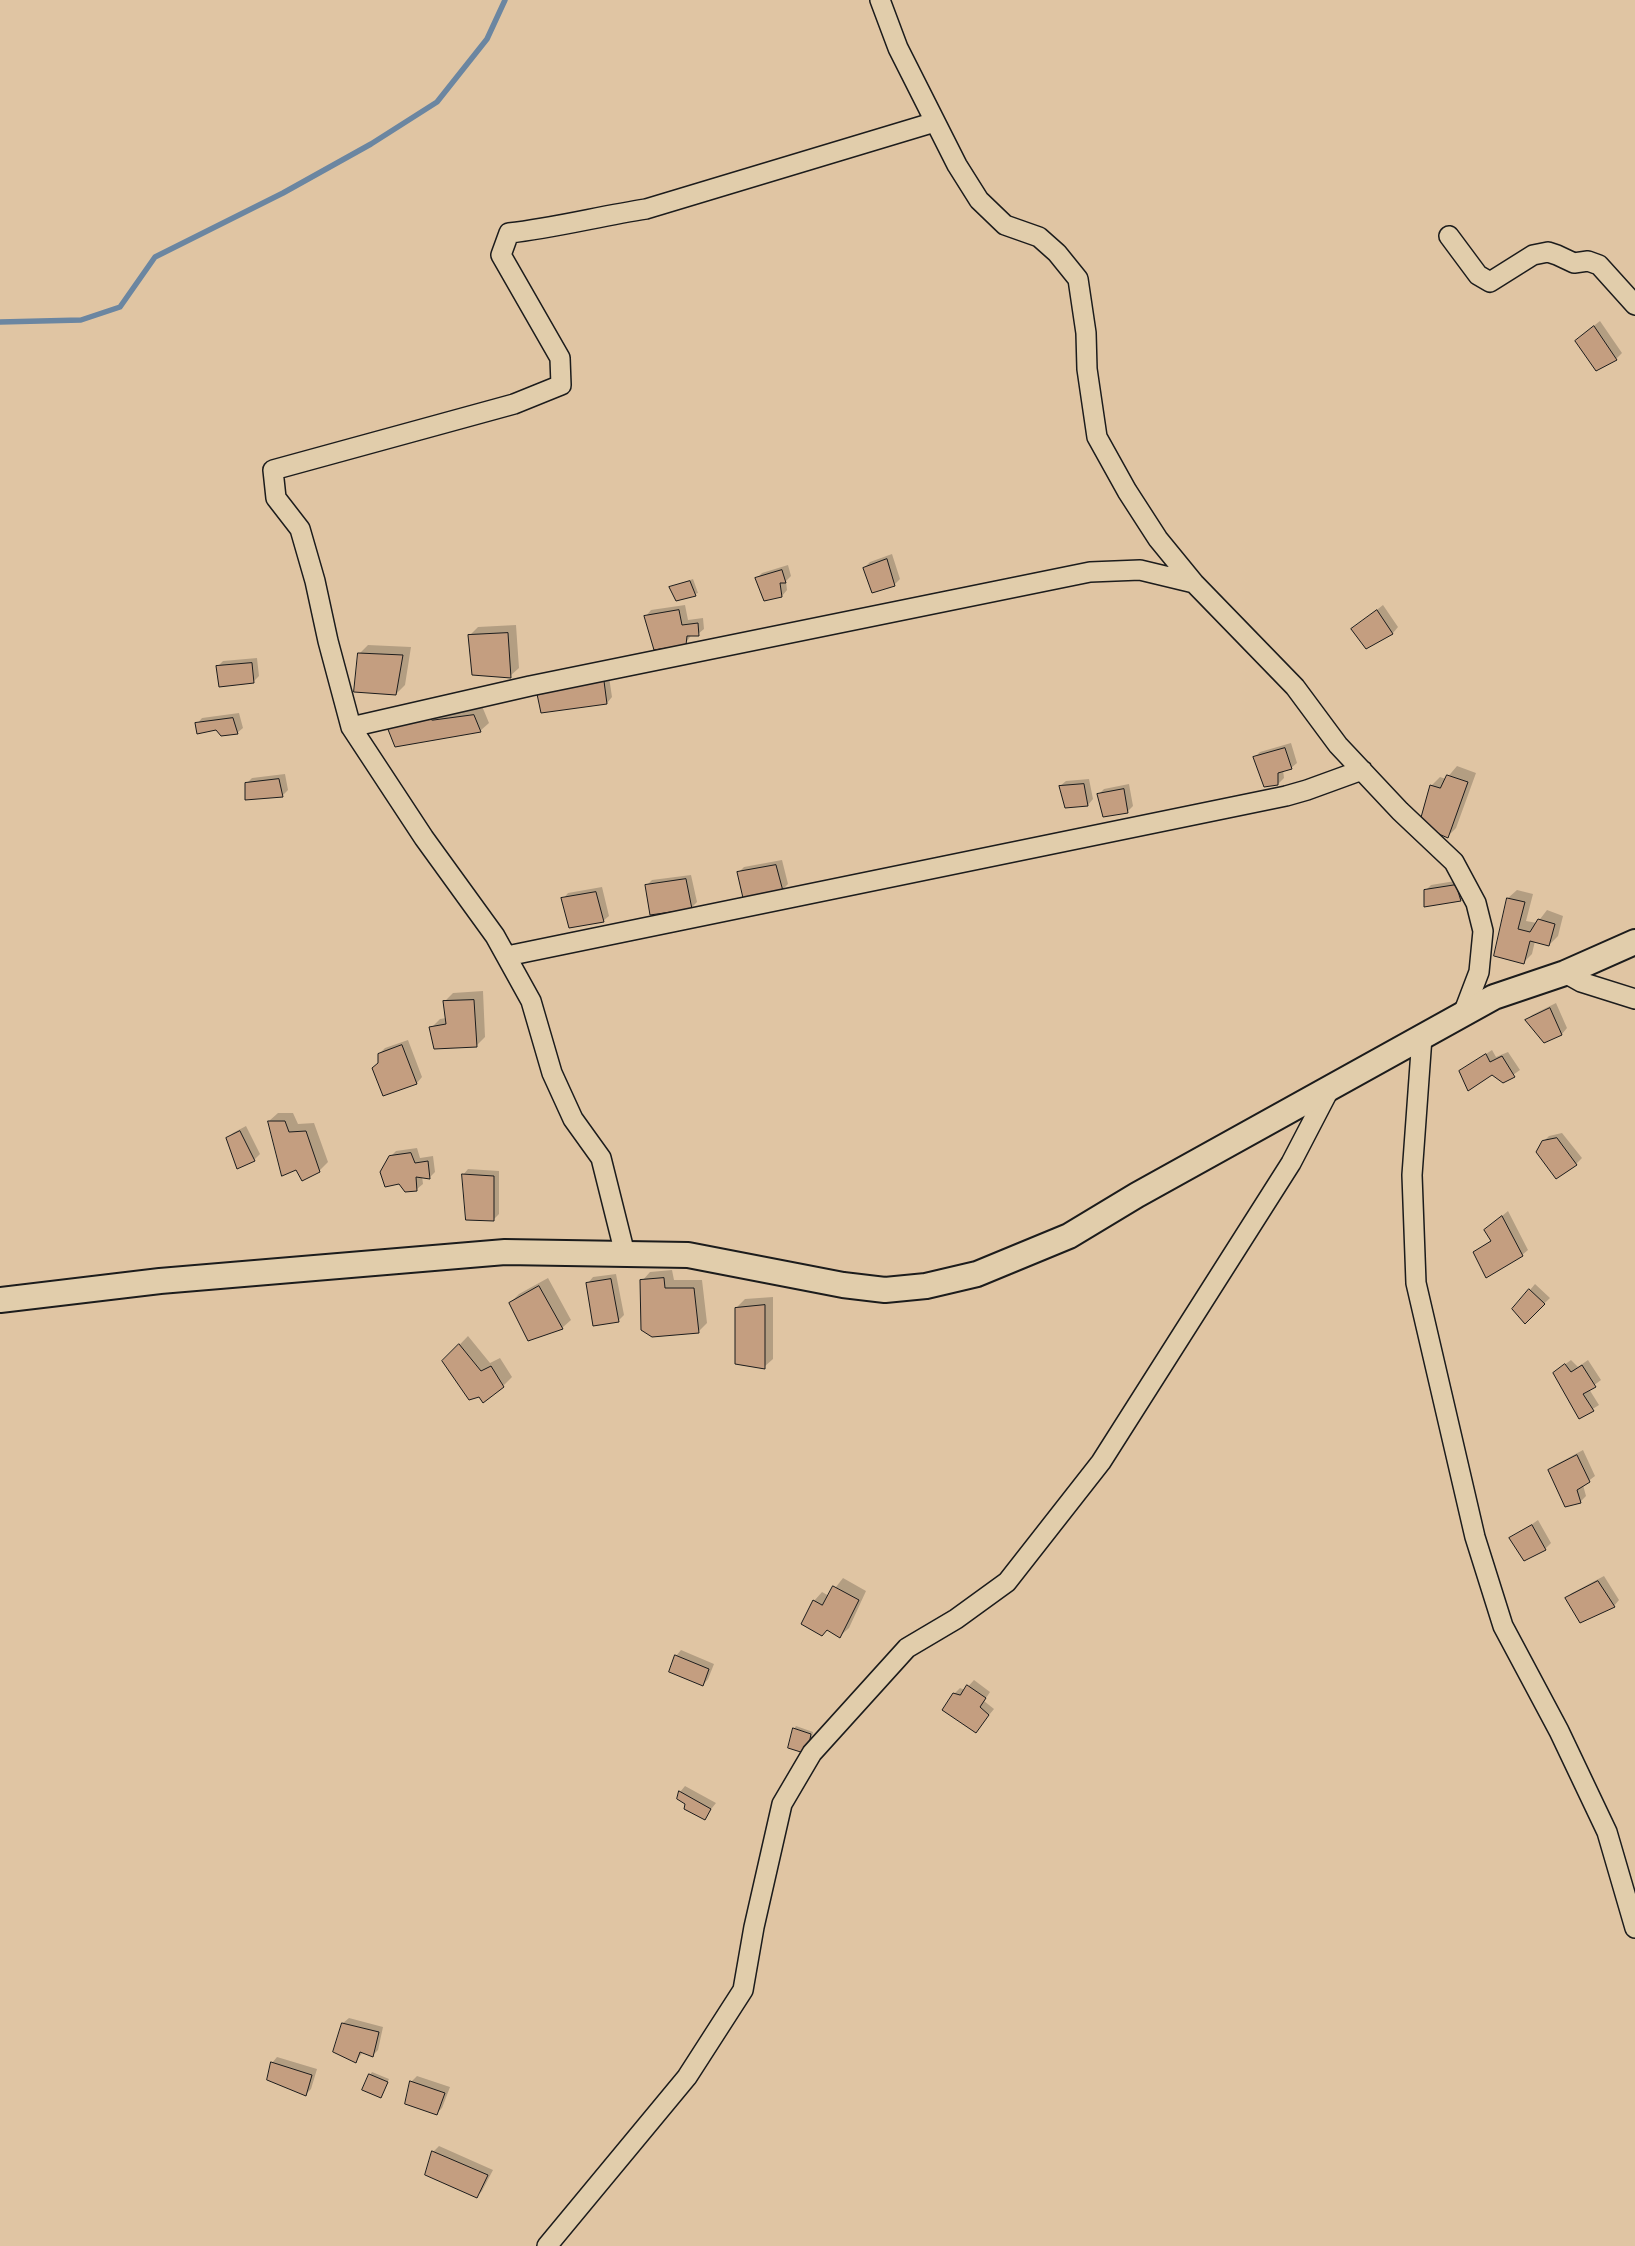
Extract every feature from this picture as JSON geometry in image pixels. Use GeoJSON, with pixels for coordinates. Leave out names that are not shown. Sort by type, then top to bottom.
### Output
{"type":"FeatureCollection","features":[{"type":"Feature","properties":{"kind":"main road"},"geometry":{"type":"LineString","coordinates":[[0,1300],[160,1281],[505,1252],[688,1254],[843,1285],[885,1290],[926,1286],[977,1274],[1070,1236],[1145,1190],[1494,997],[1565,973],[1635,942]]}},
{"type":"Feature","properties":{"kind":"street"},"geometry":{"type":"LineString","coordinates":[[880,0],[898,48],[957,166],[979,200],[1005,225],[1039,237],[1057,253],[1078,279],[1086,333],[1087,369],[1097,437],[1153,531],[1194,583],[1295,687],[1338,744],[1400,811],[1454,862],[1476,903],[1483,931],[1478,972],[1463,1014]]}},
{"type":"Feature","properties":{"kind":"street"},"geometry":{"type":"LineString","coordinates":[[625,1254],[601,1158],[573,1119],[552,1073],[531,1000],[495,936],[424,838],[351,727],[328,640],[315,581],[300,529],[276,498],[274,470],[514,404],[561,385],[560,358],[527,304],[501,254],[509,234],[646,209],[935,122]]}},
{"type":"Feature","properties":{"kind":"street"},"geometry":{"type":"LineString","coordinates":[[1449,236],[1478,275],[1490,282],[1534,255],[1548,252],[1557,254],[1574,263],[1588,261],[1599,265],[1635,306]]}},
{"type":"Feature","properties":{"kind":"street"},"geometry":{"type":"LineString","coordinates":[[351,727],[606,670],[1090,572],[1140,570],[1194,583]]}},
{"type":"Feature","properties":{"kind":"street"},"geometry":{"type":"LineString","coordinates":[[507,956],[1286,796],[1362,770]]}},
{"type":"Feature","properties":{"kind":"street"},"geometry":{"type":"LineString","coordinates":[[1565,973],[1581,982],[1635,999]]}},
{"type":"Feature","properties":{"kind":"street"},"geometry":{"type":"LineString","coordinates":[[1422,1037],[1412,1175],[1416,1283],[1473,1528],[1503,1626],[1559,1731],[1606,1832],[1635,1928]]}},
{"type":"Feature","properties":{"kind":"street"},"geometry":{"type":"LineString","coordinates":[[548,2246],[687,2077],[743,1990],[754,1927],[782,1804],[812,1753],[908,1648],[956,1619],[1007,1582],[1100,1462],[1291,1163],[1330,1088]]}},
{"type":"Feature","properties":{"kind":"building"},"geometry":{"type":"Polygon","coordinates":[[[1594,326],[1617,360],[1596,371],[1575,341],[1594,326]]]}},
{"type":"Feature","properties":{"kind":"building"},"geometry":{"type":"Polygon","coordinates":[[[887,559],[895,586],[872,593],[863,568],[887,559]]]}},
{"type":"Feature","properties":{"kind":"building"},"geometry":{"type":"Polygon","coordinates":[[[782,570],[786,583],[780,583],[782,597],[764,601],[755,578],[782,570]]]}},
{"type":"Feature","properties":{"kind":"building"},"geometry":{"type":"Polygon","coordinates":[[[690,581],[696,596],[676,601],[669,587],[690,581]]]}},
{"type":"Feature","properties":{"kind":"building"},"geometry":{"type":"Polygon","coordinates":[[[679,610],[682,625],[698,623],[699,636],[687,636],[686,645],[654,650],[644,616],[679,610]]]}},
{"type":"Feature","properties":{"kind":"building"},"geometry":{"type":"Polygon","coordinates":[[[1377,610],[1393,634],[1366,649],[1351,629],[1377,610]]]}},
{"type":"Feature","properties":{"kind":"building"},"geometry":{"type":"Polygon","coordinates":[[[508,633],[511,678],[472,675],[468,635],[508,633]]]}},
{"type":"Feature","properties":{"kind":"building"},"geometry":{"type":"Polygon","coordinates":[[[358,653],[403,655],[396,695],[354,692],[358,653]]]}},
{"type":"Feature","properties":{"kind":"building"},"geometry":{"type":"Polygon","coordinates":[[[252,663],[254,683],[219,687],[216,666],[252,663]]]}},
{"type":"Feature","properties":{"kind":"building"},"geometry":{"type":"Polygon","coordinates":[[[604,681],[607,704],[541,713],[537,694],[604,681]]]}},
{"type":"Feature","properties":{"kind":"building"},"geometry":{"type":"Polygon","coordinates":[[[474,715],[481,732],[395,747],[387,727],[427,717],[432,720],[474,715]]]}},
{"type":"Feature","properties":{"kind":"building"},"geometry":{"type":"Polygon","coordinates":[[[233,718],[238,734],[221,736],[216,730],[197,734],[195,723],[233,718]]]}},
{"type":"Feature","properties":{"kind":"building"},"geometry":{"type":"Polygon","coordinates":[[[1285,748],[1292,769],[1278,773],[1278,785],[1264,787],[1253,757],[1285,748]]]}},
{"type":"Feature","properties":{"kind":"building"},"geometry":{"type":"Polygon","coordinates":[[[1447,775],[1468,782],[1448,838],[1432,831],[1420,821],[1430,785],[1440,788],[1447,775]]]}},
{"type":"Feature","properties":{"kind":"building"},"geometry":{"type":"Polygon","coordinates":[[[279,779],[283,797],[245,800],[245,783],[279,779]]]}},
{"type":"Feature","properties":{"kind":"building"},"geometry":{"type":"Polygon","coordinates":[[[1084,784],[1088,806],[1065,808],[1059,786],[1084,784]]]}},
{"type":"Feature","properties":{"kind":"building"},"geometry":{"type":"Polygon","coordinates":[[[1124,789],[1128,813],[1103,817],[1097,794],[1124,789]]]}},
{"type":"Feature","properties":{"kind":"building"},"geometry":{"type":"Polygon","coordinates":[[[776,865],[783,891],[743,898],[737,872],[776,865]]]}},
{"type":"Feature","properties":{"kind":"building"},"geometry":{"type":"Polygon","coordinates":[[[686,879],[692,909],[650,915],[645,885],[686,879]]]}},
{"type":"Feature","properties":{"kind":"building"},"geometry":{"type":"Polygon","coordinates":[[[1456,885],[1461,901],[1424,907],[1424,890],[1456,885]]]}},
{"type":"Feature","properties":{"kind":"building"},"geometry":{"type":"Polygon","coordinates":[[[596,892],[604,922],[569,928],[561,898],[596,892]]]}},
{"type":"Feature","properties":{"kind":"building"},"geometry":{"type":"Polygon","coordinates":[[[1507,898],[1525,902],[1518,929],[1530,932],[1538,919],[1555,924],[1549,946],[1530,941],[1524,964],[1494,956],[1507,898]]]}},
{"type":"Feature","properties":{"kind":"building"},"geometry":{"type":"Polygon","coordinates":[[[474,1000],[477,1047],[434,1049],[429,1027],[446,1024],[443,1001],[474,1000]]]}},
{"type":"Feature","properties":{"kind":"building"},"geometry":{"type":"Polygon","coordinates":[[[1550,1008],[1562,1035],[1544,1043],[1525,1020],[1550,1008]]]}},
{"type":"Feature","properties":{"kind":"building"},"geometry":{"type":"Polygon","coordinates":[[[402,1045],[417,1084],[383,1096],[372,1068],[378,1063],[378,1054],[402,1045]]]}},
{"type":"Feature","properties":{"kind":"building"},"geometry":{"type":"Polygon","coordinates":[[[1486,1054],[1490,1062],[1502,1056],[1515,1077],[1503,1083],[1492,1075],[1468,1091],[1459,1071],[1486,1054]]]}},
{"type":"Feature","properties":{"kind":"building"},"geometry":{"type":"Polygon","coordinates":[[[268,1121],[285,1121],[289,1132],[306,1131],[320,1172],[302,1181],[296,1170],[282,1176],[268,1121]]]}},
{"type":"Feature","properties":{"kind":"building"},"geometry":{"type":"Polygon","coordinates":[[[240,1131],[255,1161],[237,1169],[226,1138],[240,1131]]]}},
{"type":"Feature","properties":{"kind":"building"},"geometry":{"type":"Polygon","coordinates":[[[1557,1138],[1577,1165],[1556,1179],[1536,1152],[1542,1141],[1557,1138]]]}},
{"type":"Feature","properties":{"kind":"building"},"geometry":{"type":"Polygon","coordinates":[[[411,1153],[415,1163],[428,1161],[430,1179],[416,1177],[417,1191],[405,1192],[399,1184],[385,1187],[380,1172],[389,1156],[411,1153]]]}},
{"type":"Feature","properties":{"kind":"building"},"geometry":{"type":"Polygon","coordinates":[[[462,1174],[494,1176],[494,1221],[466,1220],[462,1174]]]}},
{"type":"Feature","properties":{"kind":"building"},"geometry":{"type":"Polygon","coordinates":[[[1502,1216],[1523,1256],[1486,1278],[1473,1252],[1491,1241],[1484,1230],[1502,1216]]]}},
{"type":"Feature","properties":{"kind":"building"},"geometry":{"type":"Polygon","coordinates":[[[664,1278],[665,1288],[694,1288],[699,1333],[652,1337],[641,1330],[640,1280],[664,1278]]]}},
{"type":"Feature","properties":{"kind":"building"},"geometry":{"type":"Polygon","coordinates":[[[611,1279],[619,1322],[593,1326],[586,1283],[611,1279]]]}},
{"type":"Feature","properties":{"kind":"building"},"geometry":{"type":"Polygon","coordinates":[[[539,1286],[563,1329],[528,1341],[509,1303],[539,1286]]]}},
{"type":"Feature","properties":{"kind":"building"},"geometry":{"type":"Polygon","coordinates":[[[1529,1289],[1545,1304],[1525,1324],[1512,1309],[1529,1289]]]}},
{"type":"Feature","properties":{"kind":"building"},"geometry":{"type":"Polygon","coordinates":[[[765,1305],[765,1369],[735,1364],[735,1308],[765,1305]]]}},
{"type":"Feature","properties":{"kind":"building"},"geometry":{"type":"Polygon","coordinates":[[[459,1344],[481,1371],[491,1366],[504,1387],[483,1403],[479,1397],[469,1400],[442,1361],[459,1344]]]}},
{"type":"Feature","properties":{"kind":"building"},"geometry":{"type":"Polygon","coordinates":[[[1565,1364],[1571,1372],[1582,1365],[1596,1387],[1583,1394],[1594,1411],[1579,1419],[1553,1373],[1565,1364]]]}},
{"type":"Feature","properties":{"kind":"building"},"geometry":{"type":"Polygon","coordinates":[[[1577,1455],[1590,1482],[1577,1490],[1581,1503],[1565,1507],[1548,1470],[1577,1455]]]}},
{"type":"Feature","properties":{"kind":"building"},"geometry":{"type":"Polygon","coordinates":[[[1532,1525],[1546,1550],[1524,1561],[1509,1538],[1532,1525]]]}},
{"type":"Feature","properties":{"kind":"building"},"geometry":{"type":"Polygon","coordinates":[[[1598,1581],[1615,1607],[1580,1623],[1565,1598],[1598,1581]]]}},
{"type":"Feature","properties":{"kind":"building"},"geometry":{"type":"Polygon","coordinates":[[[833,1586],[859,1600],[840,1638],[827,1630],[822,1636],[801,1624],[813,1600],[822,1605],[833,1586]]]}},
{"type":"Feature","properties":{"kind":"building"},"geometry":{"type":"Polygon","coordinates":[[[675,1655],[709,1669],[703,1686],[669,1672],[675,1655]]]}},
{"type":"Feature","properties":{"kind":"building"},"geometry":{"type":"Polygon","coordinates":[[[967,1685],[986,1698],[980,1707],[989,1715],[976,1733],[942,1710],[953,1693],[960,1695],[967,1685]]]}},
{"type":"Feature","properties":{"kind":"building"},"geometry":{"type":"Polygon","coordinates":[[[793,1728],[811,1734],[807,1754],[788,1748],[793,1728]]]}},
{"type":"Feature","properties":{"kind":"building"},"geometry":{"type":"Polygon","coordinates":[[[679,1791],[711,1809],[705,1820],[684,1809],[685,1804],[677,1799],[679,1791]]]}},
{"type":"Feature","properties":{"kind":"building"},"geometry":{"type":"Polygon","coordinates":[[[342,2023],[379,2032],[373,2057],[360,2052],[356,2063],[333,2052],[342,2023]]]}},
{"type":"Feature","properties":{"kind":"building"},"geometry":{"type":"Polygon","coordinates":[[[271,2062],[312,2075],[306,2096],[267,2080],[271,2062]]]}},
{"type":"Feature","properties":{"kind":"building"},"geometry":{"type":"Polygon","coordinates":[[[369,2074],[388,2082],[381,2098],[362,2090],[369,2074]]]}},
{"type":"Feature","properties":{"kind":"building"},"geometry":{"type":"Polygon","coordinates":[[[410,2081],[445,2093],[437,2115],[405,2104],[410,2081]]]}},
{"type":"Feature","properties":{"kind":"building"},"geometry":{"type":"Polygon","coordinates":[[[432,2151],[488,2175],[477,2198],[425,2175],[432,2151]]]}},
{"type":"Feature","properties":{"kind":"waterway"},"geometry":{"type":"LineString","coordinates":[[0,322],[81,320],[120,307],[155,257],[283,193],[371,144],[437,102],[487,39],[505,0]]}}]}
